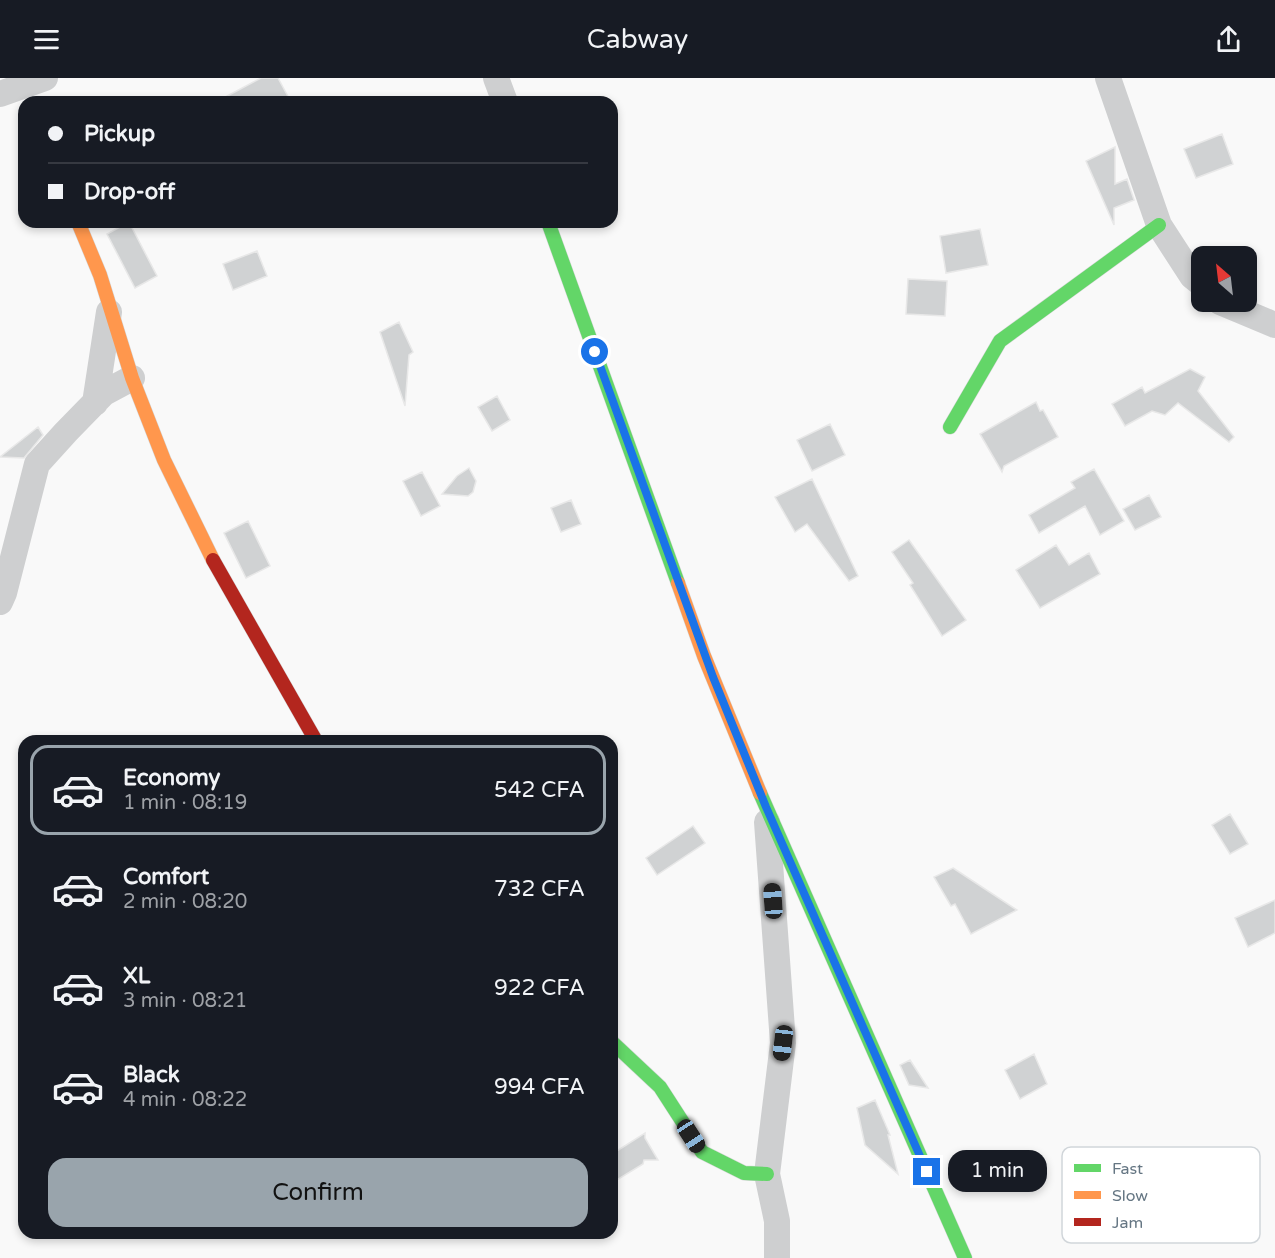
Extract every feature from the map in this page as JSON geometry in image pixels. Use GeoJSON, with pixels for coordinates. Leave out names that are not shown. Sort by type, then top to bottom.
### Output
{"type":"FeatureCollection","features":[{"type":"Feature","properties":{"kind":"street"},"geometry":{"type":"LineString","coordinates":[[16,90],[45,78]]}},
{"type":"Feature","properties":{"kind":"street"},"geometry":{"type":"LineString","coordinates":[[496,78],[503,96]]}},
{"type":"Feature","properties":{"kind":"street"},"geometry":{"type":"LineString","coordinates":[[1108,78],[1159,225],[1191,274]]}},
{"type":"Feature","properties":{"kind":"street"},"geometry":{"type":"LineString","coordinates":[[950,428],[1000,341],[1159,225]]}},
{"type":"Feature","properties":{"kind":"street"},"geometry":{"type":"LineString","coordinates":[[80,228],[100,275],[132,378],[164,460],[214,561],[313,735]]}},
{"type":"Feature","properties":{"kind":"street"},"geometry":{"type":"LineString","coordinates":[[550,228],[704,656],[766,807],[965,1258]]}},
{"type":"Feature","properties":{"kind":"street"},"geometry":{"type":"LineString","coordinates":[[95,403],[110,309]]}},
{"type":"Feature","properties":{"kind":"street"},"geometry":{"type":"LineString","coordinates":[[1244,312],[1275,325]]}},
{"type":"Feature","properties":{"kind":"street"},"geometry":{"type":"LineString","coordinates":[[0,602],[37,464],[105,393],[132,378]]}},
{"type":"Feature","properties":{"kind":"street"},"geometry":{"type":"LineString","coordinates":[[766,807],[783,1043],[767,1174],[777,1221],[777,1258]]}},
{"type":"Feature","properties":{"kind":"street"},"geometry":{"type":"LineString","coordinates":[[618,1048],[660,1087],[702,1152],[744,1173],[767,1174]]}},
{"type":"Feature","properties":{"kind":"building"},"geometry":{"type":"Polygon","coordinates":[[[261,78],[278,78],[288,96],[227,96],[261,78]]]}},
{"type":"Feature","properties":{"kind":"building"},"geometry":{"type":"Polygon","coordinates":[[[1222,134],[1233,164],[1196,178],[1184,149],[1222,134]]]}},
{"type":"Feature","properties":{"kind":"building"},"geometry":{"type":"Polygon","coordinates":[[[1115,147],[1115,184],[1127,179],[1134,200],[1114,208],[1114,225],[1086,161],[1115,147]]]}},
{"type":"Feature","properties":{"kind":"building"},"geometry":{"type":"Polygon","coordinates":[[[118,228],[132,228],[157,276],[135,288],[107,234],[118,228]]]}},
{"type":"Feature","properties":{"kind":"building"},"geometry":{"type":"Polygon","coordinates":[[[980,229],[988,265],[946,273],[940,236],[980,229]]]}},
{"type":"Feature","properties":{"kind":"building"},"geometry":{"type":"Polygon","coordinates":[[[257,251],[267,276],[233,290],[223,264],[257,251]]]}},
{"type":"Feature","properties":{"kind":"building"},"geometry":{"type":"Polygon","coordinates":[[[908,279],[947,281],[945,316],[906,314],[908,279]]]}},
{"type":"Feature","properties":{"kind":"building"},"geometry":{"type":"Polygon","coordinates":[[[399,322],[413,352],[409,355],[405,406],[380,332],[399,322]]]}},
{"type":"Feature","properties":{"kind":"building"},"geometry":{"type":"Polygon","coordinates":[[[1190,369],[1205,377],[1198,391],[1234,437],[1229,442],[1178,403],[1165,415],[1152,411],[1125,426],[1112,404],[1142,387],[1145,393],[1190,369]]]}},
{"type":"Feature","properties":{"kind":"building"},"geometry":{"type":"Polygon","coordinates":[[[497,396],[510,420],[492,431],[478,407],[497,396]]]}},
{"type":"Feature","properties":{"kind":"building"},"geometry":{"type":"Polygon","coordinates":[[[1036,402],[1058,437],[1004,466],[1002,472],[980,434],[1036,402]]]}},
{"type":"Feature","properties":{"kind":"building"},"geometry":{"type":"Polygon","coordinates":[[[830,424],[845,455],[812,471],[797,440],[830,424]]]}},
{"type":"Feature","properties":{"kind":"building"},"geometry":{"type":"Polygon","coordinates":[[[38,427],[43,435],[24,458],[0,457],[38,427]]]}},
{"type":"Feature","properties":{"kind":"building"},"geometry":{"type":"Polygon","coordinates":[[[469,468],[476,481],[473,492],[468,496],[442,494],[457,476],[469,468]]]}},
{"type":"Feature","properties":{"kind":"building"},"geometry":{"type":"Polygon","coordinates":[[[1094,469],[1124,521],[1100,535],[1085,506],[1039,533],[1029,515],[1075,488],[1071,482],[1094,469]]]}},
{"type":"Feature","properties":{"kind":"building"},"geometry":{"type":"Polygon","coordinates":[[[422,472],[440,506],[421,516],[403,481],[422,472]]]}},
{"type":"Feature","properties":{"kind":"building"},"geometry":{"type":"Polygon","coordinates":[[[812,479],[858,576],[849,581],[807,524],[795,532],[775,497],[812,479]]]}},
{"type":"Feature","properties":{"kind":"building"},"geometry":{"type":"Polygon","coordinates":[[[1149,495],[1161,517],[1135,530],[1123,509],[1149,495]]]}},
{"type":"Feature","properties":{"kind":"building"},"geometry":{"type":"Polygon","coordinates":[[[571,500],[581,524],[561,532],[551,508],[571,500]]]}},
{"type":"Feature","properties":{"kind":"building"},"geometry":{"type":"Polygon","coordinates":[[[248,521],[270,566],[246,578],[224,533],[248,521]]]}},
{"type":"Feature","properties":{"kind":"building"},"geometry":{"type":"Polygon","coordinates":[[[909,540],[966,620],[942,636],[910,585],[913,583],[892,552],[909,540]]]}},
{"type":"Feature","properties":{"kind":"building"},"geometry":{"type":"Polygon","coordinates":[[[1056,545],[1069,565],[1089,553],[1100,574],[1040,608],[1016,570],[1056,545]]]}},
{"type":"Feature","properties":{"kind":"building"},"geometry":{"type":"Polygon","coordinates":[[[1230,814],[1248,844],[1230,854],[1212,825],[1230,814]]]}},
{"type":"Feature","properties":{"kind":"building"},"geometry":{"type":"Polygon","coordinates":[[[693,826],[705,843],[657,875],[646,858],[693,826]]]}},
{"type":"Feature","properties":{"kind":"building"},"geometry":{"type":"Polygon","coordinates":[[[953,868],[1017,910],[971,934],[955,904],[951,906],[934,877],[953,868]]]}},
{"type":"Feature","properties":{"kind":"building"},"geometry":{"type":"Polygon","coordinates":[[[1275,900],[1275,933],[1248,947],[1235,918],[1275,900]]]}},
{"type":"Feature","properties":{"kind":"building"},"geometry":{"type":"Polygon","coordinates":[[[1034,1054],[1047,1084],[1020,1099],[1005,1070],[1034,1054]]]}},
{"type":"Feature","properties":{"kind":"building"},"geometry":{"type":"Polygon","coordinates":[[[910,1060],[928,1088],[909,1085],[900,1065],[910,1060]]]}},
{"type":"Feature","properties":{"kind":"building"},"geometry":{"type":"Polygon","coordinates":[[[875,1100],[890,1135],[888,1135],[898,1174],[865,1145],[857,1108],[875,1100]]]}},
{"type":"Feature","properties":{"kind":"building"},"geometry":{"type":"Polygon","coordinates":[[[645,1133],[645,1138],[658,1160],[644,1160],[643,1164],[618,1179],[618,1150],[645,1133]]]}},
{"type":"Feature","properties":{"kind":"traffic: fast"},"geometry":{"type":"LineString","coordinates":[[950,427],[1000,341],[1159,225]]}},
{"type":"Feature","properties":{"kind":"traffic: fast"},"geometry":{"type":"LineString","coordinates":[[550,228],[678,583]]}},
{"type":"Feature","properties":{"kind":"traffic: fast"},"geometry":{"type":"LineString","coordinates":[[760,793],[965,1258]]}},
{"type":"Feature","properties":{"kind":"traffic: fast"},"geometry":{"type":"LineString","coordinates":[[618,1048],[660,1087],[702,1152],[744,1173],[767,1174]]}},
{"type":"Feature","properties":{"kind":"traffic: slow"},"geometry":{"type":"LineString","coordinates":[[80,228],[100,275],[132,378],[164,460],[213,560]]}},
{"type":"Feature","properties":{"kind":"traffic: slow"},"geometry":{"type":"LineString","coordinates":[[678,583],[704,656],[760,793]]}},
{"type":"Feature","properties":{"kind":"traffic: jam"},"geometry":{"type":"LineString","coordinates":[[213,560],[313,735]]}},
{"type":"Feature","properties":{"kind":"route"},"geometry":{"type":"LineString","coordinates":[[595,352],[704,656],[766,807],[927,1172]]}}]}
